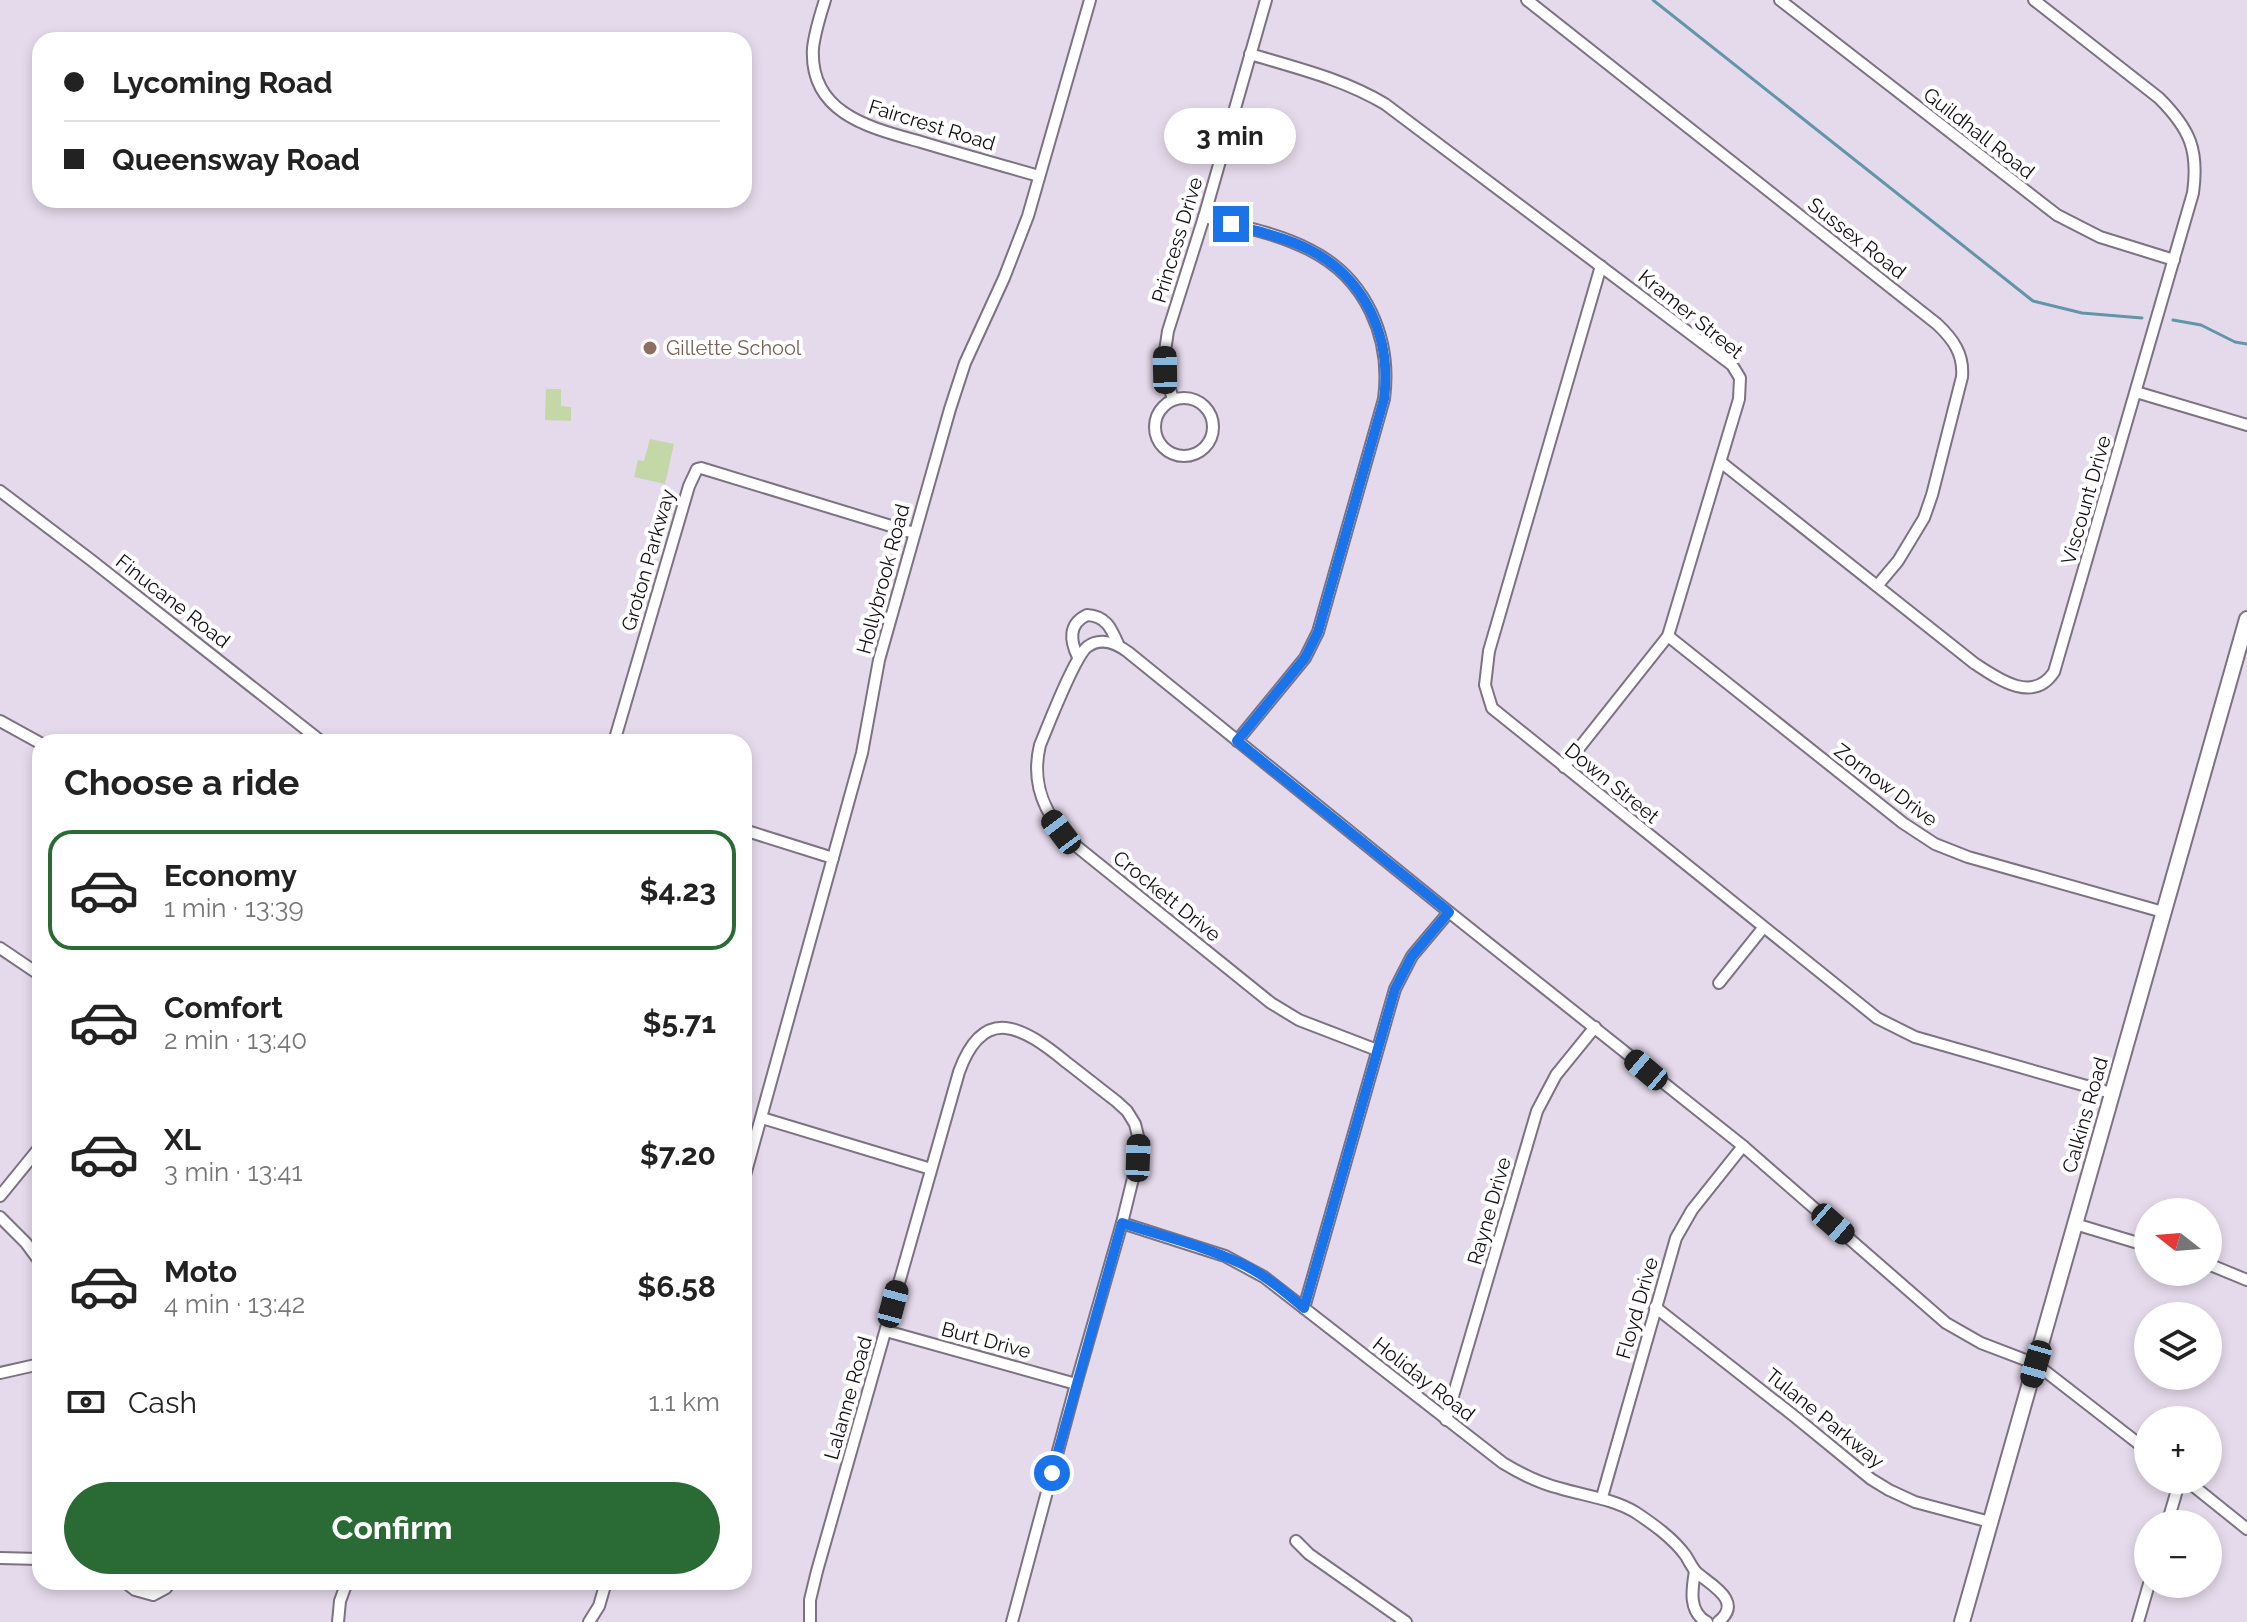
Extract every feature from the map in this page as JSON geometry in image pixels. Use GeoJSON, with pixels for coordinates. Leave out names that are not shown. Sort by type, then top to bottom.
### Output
{"type":"FeatureCollection","features":[{"type":"Feature","properties":{"kind":"main road","name":"Calkins Road"},"geometry":{"type":"LineString","coordinates":[[1962,1622],[2247,619]]}},
{"type":"Feature","properties":{"kind":"street","name":"Faircrest Road"},"geometry":{"type":"LineString","coordinates":[[825,0],[814,44],[814,66],[828,99],[843,113],[883,132],[1039,176]]}},
{"type":"Feature","properties":{"kind":"street","name":"Hollybrook Road"},"geometry":{"type":"LineString","coordinates":[[752,1152],[862,753],[879,660],[958,381],[1016,250],[1090,0]]}},
{"type":"Feature","properties":{"kind":"street","name":"Princess Drive"},"geometry":{"type":"LineString","coordinates":[[1173,400],[1165,370],[1168,331],[1266,0]]}},
{"type":"Feature","properties":{"kind":"street","name":"Sussex Road"},"geometry":{"type":"LineString","coordinates":[[1527,0],[1937,324],[1953,340],[1961,357],[1962,377],[1932,495],[1913,538],[1877,586]]}},
{"type":"Feature","properties":{"kind":"street","name":"Guildhall Road"},"geometry":{"type":"LineString","coordinates":[[1780,0],[2050,211],[2100,237],[2174,260]]}},
{"type":"Feature","properties":{"kind":"street","name":"Viscount Drive"},"geometry":{"type":"LineString","coordinates":[[1722,463],[1995,677],[2024,688],[2042,686],[2049,680],[2057,665],[2193,193],[2195,177],[2194,148],[2172,111],[2034,0]]}},
{"type":"Feature","properties":{"kind":"street","name":"Kramer Street"},"geometry":{"type":"LineString","coordinates":[[1250,54],[1323,75],[1385,104],[1736,370],[1740,378],[1739,399],[1722,463],[1668,636],[1564,767]]}},
{"type":"Feature","properties":{"kind":"street"},"geometry":{"type":"LineString","coordinates":[[1204,217],[1298,244],[1343,273],[1359,290],[1373,315],[1387,365],[1384,399],[1318,632],[1305,658],[1237,741]]}},
{"type":"Feature","properties":{"kind":"street","name":"Down Street"},"geometry":{"type":"LineString","coordinates":[[1601,266],[1489,651],[1485,675],[1492,708],[1886,1024],[1915,1037],[2111,1093]]}},
{"type":"Feature","properties":{"kind":"street"},"geometry":{"type":"LineString","coordinates":[[2136,392],[2247,425]]}},
{"type":"Feature","properties":{"kind":"street"},"geometry":{"type":"LineString","coordinates":[[1192,399],[1208,410],[1213,428],[1206,446],[1190,456],[1180,456],[1163,447],[1158,439],[1156,421],[1159,412],[1173,400],[1192,399]]}},
{"type":"Feature","properties":{"kind":"street","name":"Groton Parkway"},"geometry":{"type":"LineString","coordinates":[[616,734],[689,486],[697,469],[914,533]]}},
{"type":"Feature","properties":{"kind":"street","name":"Finucane Road"},"geometry":{"type":"LineString","coordinates":[[0,491],[312,734]]}},
{"type":"Feature","properties":{"kind":"street","name":"Crockett Drive"},"geometry":{"type":"LineString","coordinates":[[1118,644],[1108,623],[1101,617],[1087,615],[1075,623],[1072,642],[1078,657],[1037,758],[1037,786],[1042,802],[1061,832],[1278,1008],[1331,1034],[1377,1050]]}},
{"type":"Feature","properties":{"kind":"street","name":"Zornow Drive"},"geometry":{"type":"LineString","coordinates":[[1668,636],[1925,839],[1968,857],[2163,912]]}},
{"type":"Feature","properties":{"kind":"street"},"geometry":{"type":"LineString","coordinates":[[1078,657],[1095,643],[1118,644],[1743,1146],[1946,1323],[1981,1343],[2036,1364],[2134,1440]]}},
{"type":"Feature","properties":{"kind":"street"},"geometry":{"type":"LineString","coordinates":[[0,721],[32,739]]}},
{"type":"Feature","properties":{"kind":"street"},"geometry":{"type":"LineString","coordinates":[[752,833],[833,858]]}},
{"type":"Feature","properties":{"kind":"street"},"geometry":{"type":"LineString","coordinates":[[1304,1308],[1395,989],[1422,943],[1449,912]]}},
{"type":"Feature","properties":{"kind":"street"},"geometry":{"type":"LineString","coordinates":[[1719,983],[1763,928]]}},
{"type":"Feature","properties":{"kind":"street"},"geometry":{"type":"LineString","coordinates":[[0,948],[32,970]]}},
{"type":"Feature","properties":{"kind":"street","name":"Rayne Drive"},"geometry":{"type":"LineString","coordinates":[[1446,1420],[1537,1111],[1556,1075],[1595,1027]]}},
{"type":"Feature","properties":{"kind":"street","name":"Lalanne Road"},"geometry":{"type":"LineString","coordinates":[[810,1622],[810,1600],[965,1055],[973,1042],[984,1033],[999,1028],[1012,1028],[1038,1039],[1116,1101],[1135,1124],[1139,1140],[1138,1158],[1122,1223],[1012,1622]]}},
{"type":"Feature","properties":{"kind":"street"},"geometry":{"type":"LineString","coordinates":[[762,1118],[931,1169]]}},
{"type":"Feature","properties":{"kind":"street","name":"Floyd Drive"},"geometry":{"type":"LineString","coordinates":[[1602,1497],[1672,1249],[1686,1218],[1743,1146]]}},
{"type":"Feature","properties":{"kind":"street"},"geometry":{"type":"LineString","coordinates":[[0,1196],[32,1157]]}},
{"type":"Feature","properties":{"kind":"street"},"geometry":{"type":"LineString","coordinates":[[0,1217],[32,1251]]}},
{"type":"Feature","properties":{"kind":"street","name":"Holiday Road"},"geometry":{"type":"LineString","coordinates":[[1122,1223],[1244,1265],[1284,1291],[1503,1463],[1521,1474],[1561,1489],[1602,1497],[1634,1512],[1662,1532],[1686,1556],[1695,1571],[1723,1593],[1727,1611],[1718,1622]]}},
{"type":"Feature","properties":{"kind":"street"},"geometry":{"type":"LineString","coordinates":[[2075,1224],[2134,1242]]}},
{"type":"Feature","properties":{"kind":"street"},"geometry":{"type":"LineString","coordinates":[[2222,1270],[2247,1280]]}},
{"type":"Feature","properties":{"kind":"street","name":"Tulane Parkway"},"geometry":{"type":"LineString","coordinates":[[1655,1307],[1871,1479],[1915,1502],[1990,1522]]}},
{"type":"Feature","properties":{"kind":"street","name":"Burt Drive"},"geometry":{"type":"LineString","coordinates":[[886,1331],[1076,1384]]}},
{"type":"Feature","properties":{"kind":"street"},"geometry":{"type":"LineString","coordinates":[[0,1373],[32,1366]]}},
{"type":"Feature","properties":{"kind":"street"},"geometry":{"type":"LineString","coordinates":[[2203,1494],[2247,1529]]}},
{"type":"Feature","properties":{"kind":"street"},"geometry":{"type":"LineString","coordinates":[[1296,1541],[1309,1554],[1406,1622]]}},
{"type":"Feature","properties":{"kind":"street"},"geometry":{"type":"LineString","coordinates":[[0,1558],[32,1559]]}},
{"type":"Feature","properties":{"kind":"street"},"geometry":{"type":"LineString","coordinates":[[1695,1571],[1693,1605],[1699,1618],[1707,1622]]}},
{"type":"Feature","properties":{"kind":"street"},"geometry":{"type":"LineString","coordinates":[[135,1590],[153,1595],[162,1590]]}},
{"type":"Feature","properties":{"kind":"street"},"geometry":{"type":"LineString","coordinates":[[338,1622],[344,1590]]}},
{"type":"Feature","properties":{"kind":"street"},"geometry":{"type":"LineString","coordinates":[[589,1622],[599,1606],[604,1590]]}},
{"type":"Feature","properties":{"kind":"street"},"geometry":{"type":"LineString","coordinates":[[2138,1622],[2145,1598]]}},
{"type":"Feature","properties":{"kind":"green space"},"geometry":{"type":"Polygon","coordinates":[[[546,389],[561,389],[561,406],[571,407],[571,421],[545,420],[546,389]]]}},
{"type":"Feature","properties":{"kind":"green space"},"geometry":{"type":"Polygon","coordinates":[[[650,439],[674,444],[665,484],[634,477],[638,460],[644,461],[650,439]]]}},
{"type":"Feature","properties":{"kind":"waterway"},"geometry":{"type":"LineString","coordinates":[[1653,0],[2033,301],[2082,313],[2142,318]]}},
{"type":"Feature","properties":{"kind":"waterway"},"geometry":{"type":"LineString","coordinates":[[2173,320],[2201,325],[2235,342],[2247,344]]}},
{"type":"Feature","properties":{"kind":"place","name":"Gillette School"},"geometry":{"type":"Point","coordinates":[650,348]}},
{"type":"Feature","properties":{"kind":"route"},"geometry":{"type":"LineString","coordinates":[[1052,1473],[1122,1223],[1225,1256],[1264,1277],[1304,1308],[1395,989],[1412,956],[1449,912],[1237,741],[1305,658],[1318,632],[1384,399],[1387,365],[1373,315],[1359,290],[1343,273],[1298,244],[1231,224]]}}]}
